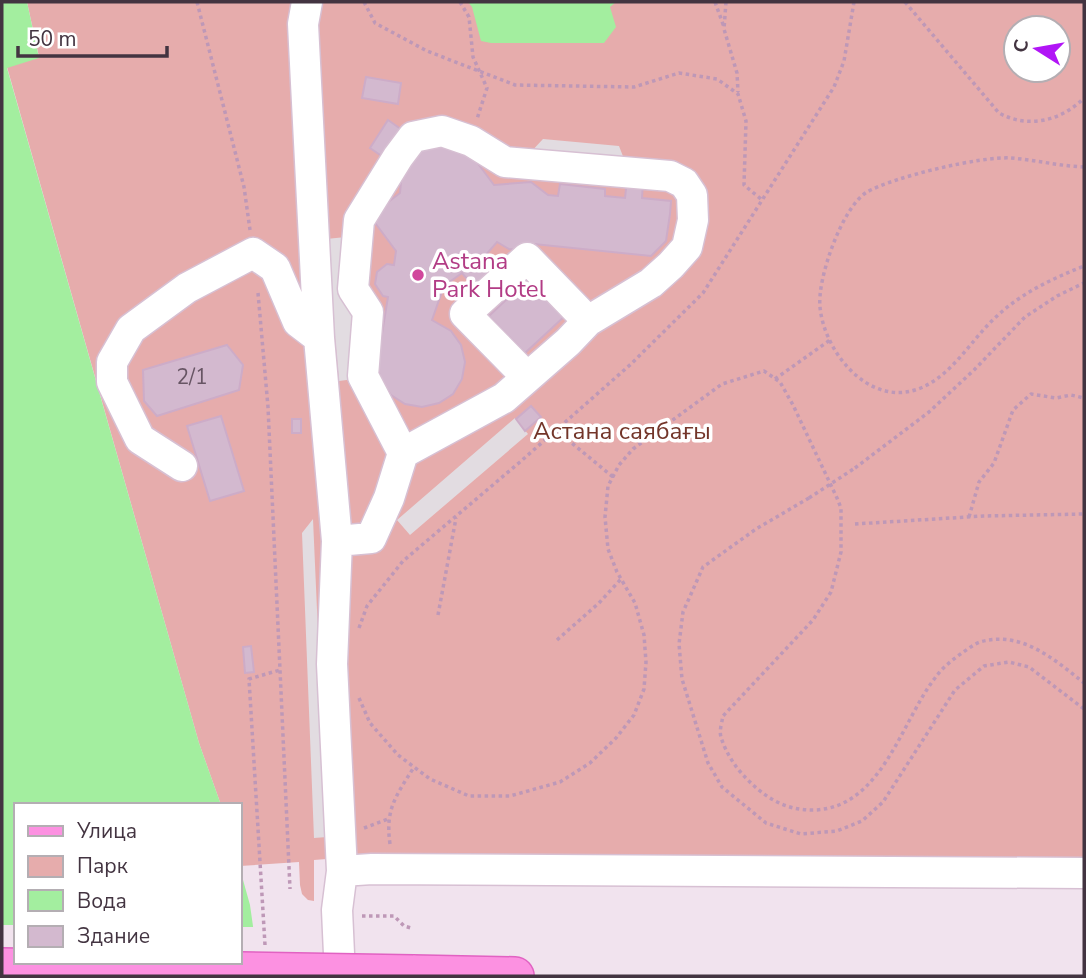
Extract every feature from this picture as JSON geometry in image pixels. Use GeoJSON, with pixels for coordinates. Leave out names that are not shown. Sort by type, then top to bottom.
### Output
{"type":"FeatureCollection","features":[{"type":"Feature","properties":{"kind":"main road"},"geometry":{"type":"LineString","coordinates":[[2,967],[515,976]]}},
{"type":"Feature","properties":{"kind":"street"},"geometry":{"type":"LineString","coordinates":[[307,2],[303,24],[319,338],[337,541],[332,664],[342,871],[337,910],[340,976]]}},
{"type":"Feature","properties":{"kind":"street"},"geometry":{"type":"LineString","coordinates":[[337,541],[372,538],[389,498],[403,453],[504,398],[588,321],[651,283],[687,247],[694,220],[692,195],[684,183],[670,176],[505,162],[471,141],[442,131],[413,137],[398,156],[359,220],[353,289],[368,312],[363,376],[403,453]]}},
{"type":"Feature","properties":{"kind":"street"},"geometry":{"type":"LineString","coordinates":[[182,466],[139,439],[112,382],[112,362],[131,329],[187,288],[253,253],[275,268],[298,322],[319,338]]}},
{"type":"Feature","properties":{"kind":"street"},"geometry":{"type":"LineString","coordinates":[[526,376],[465,314],[527,258],[588,321]]}},
{"type":"Feature","properties":{"kind":"street"},"geometry":{"type":"LineString","coordinates":[[342,871],[1084,873]]}},
{"type":"Feature","properties":{"kind":"path"},"geometry":{"type":"LineString","coordinates":[[197,2],[244,187],[253,253],[268,407],[290,889]]}},
{"type":"Feature","properties":{"kind":"path"},"geometry":{"type":"LineString","coordinates":[[364,2],[375,23],[427,51],[515,85],[634,87],[679,73],[717,79],[738,94]]}},
{"type":"Feature","properties":{"kind":"path"},"geometry":{"type":"LineString","coordinates":[[460,2],[469,17],[473,57],[486,89],[471,141]]}},
{"type":"Feature","properties":{"kind":"path"},"geometry":{"type":"LineString","coordinates":[[715,2],[737,73],[738,94],[746,121],[744,185],[762,200]]}},
{"type":"Feature","properties":{"kind":"path"},"geometry":{"type":"LineString","coordinates":[[724,29],[726,2]]}},
{"type":"Feature","properties":{"kind":"path"},"geometry":{"type":"LineString","coordinates":[[356,637],[367,606],[403,561],[631,364],[703,293],[834,87],[844,61],[854,2]]}},
{"type":"Feature","properties":{"kind":"path"},"geometry":{"type":"LineString","coordinates":[[905,2],[999,113],[1010,119],[1023,122],[1048,120],[1073,110],[1084,98]]}},
{"type":"Feature","properties":{"kind":"path"},"geometry":{"type":"LineString","coordinates":[[1084,167],[1007,158],[948,166],[897,180],[865,193],[841,226],[825,265],[820,306],[826,333],[847,368],[861,381],[898,393],[917,390],[937,378],[1021,295],[1084,266]]}},
{"type":"Feature","properties":{"kind":"path"},"geometry":{"type":"LineString","coordinates":[[1084,283],[1057,296],[1025,317],[929,412],[855,468],[756,529],[703,567],[683,612],[679,643],[682,679],[708,763],[722,787],[766,822],[801,834],[837,831],[862,821],[883,802],[955,690],[984,666],[1009,662],[1029,667],[1084,709]]}},
{"type":"Feature","properties":{"kind":"path"},"geometry":{"type":"LineString","coordinates":[[775,379],[830,340]]}},
{"type":"Feature","properties":{"kind":"path"},"geometry":{"type":"LineString","coordinates":[[357,693],[370,723],[398,755],[430,779],[469,796],[510,796],[560,782],[590,763],[616,738],[634,715],[643,689],[646,663],[644,635],[635,603],[608,549],[605,517],[608,486],[612,477],[618,465],[633,449],[722,384],[764,372],[780,382],[841,508],[841,552],[831,592],[813,620],[723,716],[720,735],[737,768],[760,792],[796,811],[825,810],[854,798],[876,776],[934,679],[949,662],[977,642],[1000,638],[1020,641],[1057,661],[1084,683]]}},
{"type":"Feature","properties":{"kind":"path"},"geometry":{"type":"LineString","coordinates":[[969,517],[979,482],[993,463],[1013,410],[1031,394],[1056,398],[1071,395],[1084,398]]}},
{"type":"Feature","properties":{"kind":"path"},"geometry":{"type":"LineString","coordinates":[[556,430],[612,477]]}},
{"type":"Feature","properties":{"kind":"path"},"geometry":{"type":"LineString","coordinates":[[855,524],[1084,514]]}},
{"type":"Feature","properties":{"kind":"path"},"geometry":{"type":"LineString","coordinates":[[438,615],[456,516]]}},
{"type":"Feature","properties":{"kind":"path"},"geometry":{"type":"LineString","coordinates":[[557,640],[599,603],[621,579]]}},
{"type":"Feature","properties":{"kind":"path"},"geometry":{"type":"LineString","coordinates":[[265,950],[249,679],[280,670]]}},
{"type":"Feature","properties":{"kind":"path"},"geometry":{"type":"LineString","coordinates":[[390,844],[388,819],[401,788],[414,767]]}},
{"type":"Feature","properties":{"kind":"path"},"geometry":{"type":"LineString","coordinates":[[360,833],[365,827],[388,819]]}},
{"type":"Feature","properties":{"kind":"path"},"geometry":{"type":"LineString","coordinates":[[358,908],[358,916],[394,916],[404,926],[411,928]]}},
{"type":"Feature","properties":{"kind":"green space","name":"Астана саябағы"},"geometry":{"type":"Polygon","coordinates":[[[27,2],[1084,2],[1084,865],[365,856],[314,860],[314,901],[308,900],[302,894],[299,862],[242,866],[242,803],[220,803],[199,743],[7,67],[39,57],[27,2]]]}},
{"type":"Feature","properties":{"kind":"shaded area"},"geometry":{"type":"Polygon","coordinates":[[[543,139],[619,146],[626,164],[529,154],[543,139]]]}},
{"type":"Feature","properties":{"kind":"shaded area"},"geometry":{"type":"Polygon","coordinates":[[[346,237],[357,319],[354,379],[339,381],[326,239],[346,237]]]}},
{"type":"Feature","properties":{"kind":"shaded area"},"geometry":{"type":"Polygon","coordinates":[[[515,418],[528,434],[410,535],[397,520],[515,418]]]}},
{"type":"Feature","properties":{"kind":"shaded area"},"geometry":{"type":"Polygon","coordinates":[[[313,519],[327,837],[314,838],[302,533],[313,519]]]}},
{"type":"Feature","properties":{"kind":"water"},"geometry":{"type":"Polygon","coordinates":[[[2,2],[27,2],[39,58],[7,68],[199,743],[220,803],[14,803],[14,964],[242,964],[242,876],[250,905],[260,976],[2,976],[2,2]]]}},
{"type":"Feature","properties":{"kind":"water"},"geometry":{"type":"Polygon","coordinates":[[[468,2],[616,2],[610,7],[616,27],[604,43],[491,43],[481,41],[472,7],[468,2]]]}},
{"type":"Feature","properties":{"kind":"pier"},"geometry":{"type":"Polygon","coordinates":[[[2,925],[14,925],[14,964],[242,964],[242,927],[257,927],[264,976],[2,976],[2,925]]]}},
{"type":"Feature","properties":{"kind":"building"},"geometry":{"type":"Polygon","coordinates":[[[366,77],[401,83],[398,104],[362,98],[366,77]]]}},
{"type":"Feature","properties":{"kind":"building"},"geometry":{"type":"Polygon","coordinates":[[[388,120],[405,132],[386,159],[370,148],[388,120]]]}},
{"type":"Feature","properties":{"kind":"building","name":"Astana Park Hotel"},"geometry":{"type":"Polygon","coordinates":[[[442,143],[473,157],[494,185],[531,182],[548,195],[558,196],[560,184],[605,189],[605,196],[625,198],[627,180],[643,182],[642,198],[671,201],[666,241],[651,256],[534,244],[525,251],[509,249],[497,242],[484,257],[495,269],[474,287],[462,273],[444,286],[432,320],[451,331],[461,345],[465,362],[462,379],[453,394],[439,403],[422,407],[405,404],[391,395],[381,381],[377,364],[388,297],[383,296],[375,284],[377,272],[387,264],[394,265],[396,251],[370,216],[400,193],[402,171],[411,157],[426,147],[442,143]]]}},
{"type":"Feature","properties":{"kind":"building"},"geometry":{"type":"Polygon","coordinates":[[[530,277],[566,315],[525,353],[489,316],[530,277]]]}},
{"type":"Feature","properties":{"kind":"building"},"geometry":{"type":"Polygon","coordinates":[[[227,345],[243,365],[239,390],[157,416],[144,401],[143,370],[227,345]]]}},
{"type":"Feature","properties":{"kind":"building"},"geometry":{"type":"Polygon","coordinates":[[[531,406],[541,417],[525,431],[516,419],[531,406]]]}},
{"type":"Feature","properties":{"kind":"building"},"geometry":{"type":"Polygon","coordinates":[[[221,416],[244,491],[210,501],[187,426],[221,416]]]}},
{"type":"Feature","properties":{"kind":"building"},"geometry":{"type":"Polygon","coordinates":[[[292,419],[301,419],[301,433],[292,433],[292,419]]]}},
{"type":"Feature","properties":{"kind":"building"},"geometry":{"type":"Polygon","coordinates":[[[251,646],[254,672],[245,673],[243,647],[251,646]]]}},
{"type":"Feature","properties":{"kind":"place","name":"Astana Park Hotel"},"geometry":{"type":"Point","coordinates":[418,275]}}]}
